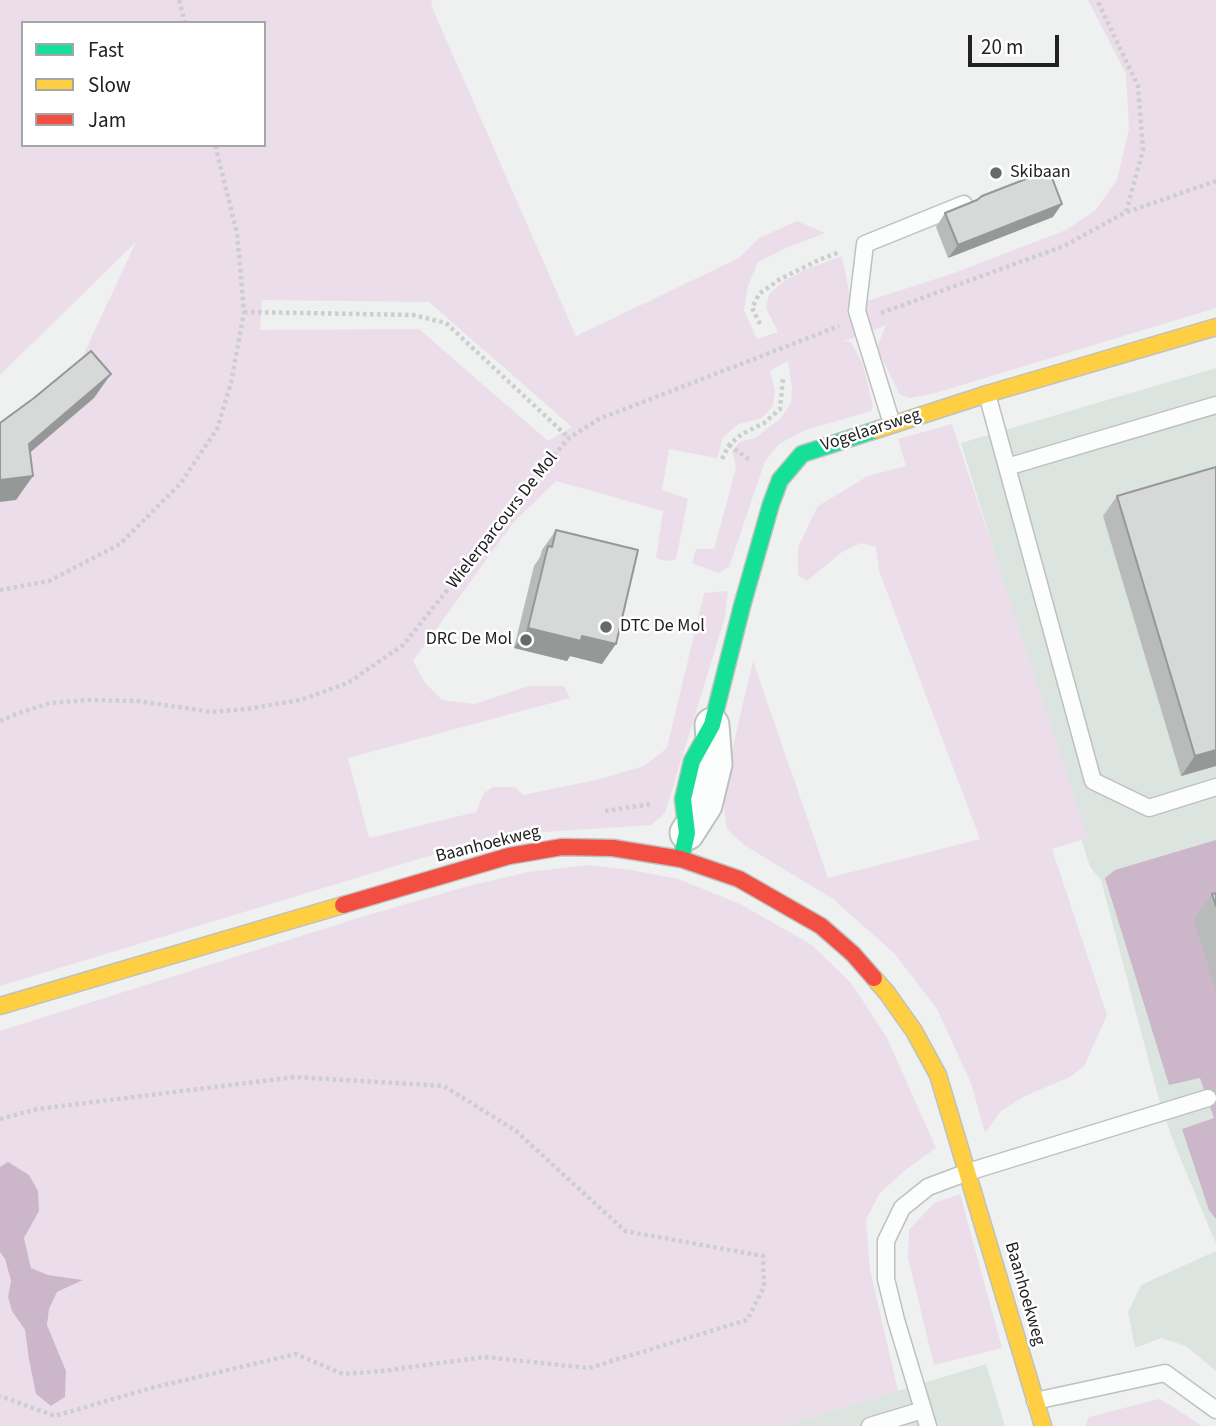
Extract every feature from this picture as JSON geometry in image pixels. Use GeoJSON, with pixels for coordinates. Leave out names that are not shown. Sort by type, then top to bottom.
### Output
{"type":"FeatureCollection","features":[{"type":"Feature","properties":{"kind":"street","name":"Vogelaarsweg"},"geometry":{"type":"LineString","coordinates":[[684,846],[705,806],[715,764],[712,725],[771,504],[780,480],[803,454],[987,394],[1216,327]]}},
{"type":"Feature","properties":{"kind":"street","name":"Baanhoekweg"},"geometry":{"type":"LineString","coordinates":[[0,1006],[509,856],[562,847],[684,846],[821,926],[853,954],[887,993],[907,1022],[938,1075],[1043,1426]]}},
{"type":"Feature","properties":{"kind":"lane"},"geometry":{"type":"LineString","coordinates":[[892,424],[858,320],[865,244],[964,204]]}},
{"type":"Feature","properties":{"kind":"lane"},"geometry":{"type":"LineString","coordinates":[[987,394],[1093,782],[1149,808],[1216,788]]}},
{"type":"Feature","properties":{"kind":"lane"},"geometry":{"type":"LineString","coordinates":[[1007,467],[1216,405]]}},
{"type":"Feature","properties":{"kind":"lane"},"geometry":{"type":"LineString","coordinates":[[870,1426],[925,1418],[886,1279],[886,1241],[902,1208],[928,1187],[968,1172],[1208,1098]]}},
{"type":"Feature","properties":{"kind":"lane"},"geometry":{"type":"LineString","coordinates":[[1035,1401],[1165,1373],[1216,1410]]}},
{"type":"Feature","properties":{"kind":"path"},"geometry":{"type":"LineString","coordinates":[[179,0],[184,21]]}},
{"type":"Feature","properties":{"kind":"path"},"geometry":{"type":"LineString","coordinates":[[1097,0],[1138,86],[1143,150],[1126,212]]}},
{"type":"Feature","properties":{"kind":"path"},"geometry":{"type":"LineString","coordinates":[[0,590],[49,581],[120,544],[180,484],[217,429],[230,383],[244,312],[237,233],[216,147]]}},
{"type":"Feature","properties":{"kind":"path","name":"Wielerparcours De Mol"},"geometry":{"type":"LineString","coordinates":[[0,721],[50,703],[89,700],[137,701],[212,712],[247,709],[300,700],[348,683],[403,645],[519,496],[569,438],[599,419],[822,331],[882,313],[1064,246],[1126,212],[1216,181]]}},
{"type":"Feature","properties":{"kind":"path"},"geometry":{"type":"LineString","coordinates":[[760,324],[752,308],[759,294],[780,279],[821,259],[865,244]]}},
{"type":"Feature","properties":{"kind":"path"},"geometry":{"type":"LineString","coordinates":[[244,312],[413,314],[446,324],[569,438]]}},
{"type":"Feature","properties":{"kind":"path"},"geometry":{"type":"LineString","coordinates":[[722,459],[729,445],[742,434],[764,423],[780,409],[783,378]]}},
{"type":"Feature","properties":{"kind":"path"},"geometry":{"type":"LineString","coordinates":[[0,1119],[37,1109],[295,1077],[444,1086],[516,1132],[625,1231],[763,1256],[764,1287],[747,1320],[589,1368],[484,1357],[343,1374],[296,1354],[151,1388],[55,1416],[0,1396]]}},
{"type":"Feature","properties":{"kind":"shaded area"},"geometry":{"type":"Polygon","coordinates":[[[0,0],[433,0],[431,5],[576,336],[739,258],[759,238],[797,221],[825,233],[758,262],[748,286],[744,310],[757,339],[778,332],[766,308],[769,294],[802,271],[842,256],[852,306],[954,273],[1066,230],[1096,210],[1117,180],[1129,129],[1126,74],[1088,0],[1216,0],[1216,308],[932,394],[910,398],[900,395],[877,348],[886,325],[844,341],[851,342],[863,365],[873,406],[871,411],[806,430],[779,444],[765,461],[729,567],[718,573],[692,563],[696,549],[714,549],[736,468],[732,451],[740,442],[755,438],[781,418],[791,403],[788,361],[770,371],[775,391],[773,406],[762,418],[739,424],[723,437],[717,458],[669,449],[662,490],[688,499],[676,559],[667,561],[656,558],[663,511],[556,481],[513,523],[413,661],[425,683],[442,700],[475,704],[529,686],[564,686],[570,698],[348,758],[369,838],[476,812],[484,793],[493,787],[515,787],[523,795],[600,779],[644,766],[667,748],[704,593],[728,591],[725,617],[665,813],[651,825],[498,835],[0,986],[0,502],[16,500],[13,475],[74,375],[136,242],[0,375],[0,0]],[[262,300],[260,330],[419,329],[548,441],[572,427],[429,302],[262,300]]]}},
{"type":"Feature","properties":{"kind":"shaded area"},"geometry":{"type":"Polygon","coordinates":[[[1216,368],[1216,1244],[1172,1138],[1158,1096],[1101,880],[1090,867],[961,443],[1216,368]]]}},
{"type":"Feature","properties":{"kind":"shaded area"},"geometry":{"type":"Polygon","coordinates":[[[952,424],[1088,838],[1052,849],[1107,1015],[1084,1066],[1070,1077],[1025,1096],[1001,1111],[985,1133],[971,1083],[937,1009],[894,953],[833,899],[744,845],[727,829],[723,802],[726,776],[753,661],[828,878],[980,839],[879,571],[876,547],[861,543],[842,552],[807,581],[798,575],[798,547],[818,506],[868,476],[906,466],[898,439],[952,424]]]}},
{"type":"Feature","properties":{"kind":"shaded area"},"geometry":{"type":"Polygon","coordinates":[[[1216,840],[1216,1219],[1209,1210],[1182,1129],[1214,1118],[1200,1078],[1169,1085],[1105,878],[1115,870],[1216,840]]]}},
{"type":"Feature","properties":{"kind":"shaded area"},"geometry":{"type":"Polygon","coordinates":[[[588,865],[678,879],[740,904],[812,945],[852,984],[887,1038],[936,1148],[904,1171],[879,1194],[866,1220],[870,1269],[898,1391],[782,1426],[0,1426],[0,1252],[5,1259],[11,1281],[8,1297],[12,1311],[25,1330],[36,1394],[52,1406],[65,1397],[66,1371],[47,1325],[49,1309],[57,1292],[82,1280],[48,1275],[31,1268],[24,1238],[39,1211],[9,1163],[0,1167],[0,1031],[468,886],[529,872],[588,865]]]}},
{"type":"Feature","properties":{"kind":"shaded area"},"geometry":{"type":"Polygon","coordinates":[[[8,1162],[29,1175],[38,1191],[39,1211],[24,1238],[31,1268],[48,1275],[83,1280],[57,1292],[49,1309],[47,1325],[66,1371],[65,1397],[51,1406],[36,1394],[25,1330],[12,1311],[8,1297],[11,1281],[5,1259],[0,1252],[0,1167],[8,1162]]]}},
{"type":"Feature","properties":{"kind":"shaded area"},"geometry":{"type":"Polygon","coordinates":[[[960,1194],[1002,1348],[934,1365],[908,1258],[909,1230],[934,1203],[960,1194]]]}},
{"type":"Feature","properties":{"kind":"shaded area"},"geometry":{"type":"Polygon","coordinates":[[[1216,1251],[1216,1371],[1186,1346],[1161,1338],[1135,1348],[1128,1312],[1141,1285],[1216,1251]]]}},
{"type":"Feature","properties":{"kind":"shaded area"},"geometry":{"type":"Polygon","coordinates":[[[986,1364],[1005,1426],[782,1426],[986,1364]]]}},
{"type":"Feature","properties":{"kind":"shaded area"},"geometry":{"type":"Polygon","coordinates":[[[1159,1399],[1202,1426],[1085,1426],[1089,1417],[1159,1399]]]}},
{"type":"Feature","properties":{"kind":"building"},"geometry":{"type":"Polygon","coordinates":[[[1049,170],[1062,204],[958,245],[945,213],[1049,170]]]}},
{"type":"Feature","properties":{"kind":"building"},"geometry":{"type":"Polygon","coordinates":[[[91,351],[111,374],[29,444],[33,476],[0,480],[0,423],[91,351]]]}},
{"type":"Feature","properties":{"kind":"building"},"geometry":{"type":"Polygon","coordinates":[[[1216,467],[1216,750],[1195,756],[1117,496],[1216,467]]]}},
{"type":"Feature","properties":{"kind":"building"},"geometry":{"type":"Polygon","coordinates":[[[556,530],[638,550],[616,644],[582,636],[581,641],[528,628],[548,546],[552,547],[556,530]]]}},
{"type":"Feature","properties":{"kind":"traffic: fast"},"geometry":{"type":"LineString","coordinates":[[681,859],[687,833],[683,799],[692,761],[712,725],[742,606],[780,480],[802,454],[876,430]]}},
{"type":"Feature","properties":{"kind":"traffic: slow"},"geometry":{"type":"LineString","coordinates":[[876,430],[987,394],[1216,327]]}},
{"type":"Feature","properties":{"kind":"traffic: slow"},"geometry":{"type":"LineString","coordinates":[[0,1006],[343,905]]}},
{"type":"Feature","properties":{"kind":"traffic: slow"},"geometry":{"type":"LineString","coordinates":[[874,978],[914,1031],[938,1075],[1043,1426]]}},
{"type":"Feature","properties":{"kind":"traffic: jam"},"geometry":{"type":"LineString","coordinates":[[343,905],[509,856],[562,847],[613,848],[681,859],[739,879],[821,926],[853,954],[874,978]]}},
{"type":"Feature","properties":{"kind":"place","name":"Skibaan"},"geometry":{"type":"Point","coordinates":[996,173]}},
{"type":"Feature","properties":{"kind":"place","name":"DTC De Mol"},"geometry":{"type":"Point","coordinates":[606,627]}},
{"type":"Feature","properties":{"kind":"place","name":"DRC De Mol"},"geometry":{"type":"Point","coordinates":[526,640]}}]}
